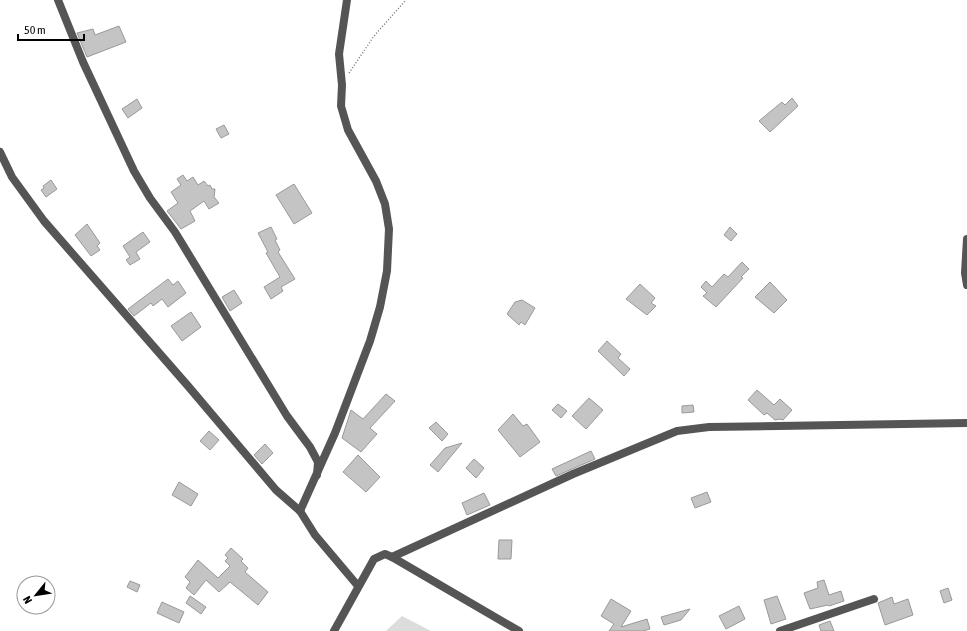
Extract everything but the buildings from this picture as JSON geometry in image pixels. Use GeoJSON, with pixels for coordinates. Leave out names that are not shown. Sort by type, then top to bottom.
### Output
{"type":"FeatureCollection","features":[{"type":"Feature","properties":{"kind":"street"},"geometry":{"type":"LineString","coordinates":[[58,0],[83,62],[134,170],[150,198],[175,232],[291,422],[310,447],[318,462],[317,475]]}},
{"type":"Feature","properties":{"kind":"street"},"geometry":{"type":"LineString","coordinates":[[300,511],[317,475],[370,341],[380,307],[387,271],[389,229],[385,204],[376,181],[348,130],[341,106],[342,85],[339,54],[347,0]]}},
{"type":"Feature","properties":{"kind":"street"},"geometry":{"type":"LineString","coordinates":[[0,152],[12,177],[44,221],[188,386],[276,490],[300,511],[315,535],[358,586]]}},
{"type":"Feature","properties":{"kind":"street"},"geometry":{"type":"LineString","coordinates":[[967,239],[965,273],[967,285]]}},
{"type":"Feature","properties":{"kind":"street"},"geometry":{"type":"LineString","coordinates":[[392,556],[573,474],[677,431],[709,427],[967,423]]}},
{"type":"Feature","properties":{"kind":"street"},"geometry":{"type":"LineString","coordinates":[[334,631],[374,559],[385,554],[392,556],[518,631]]}},
{"type":"Feature","properties":{"kind":"street"},"geometry":{"type":"LineString","coordinates":[[780,631],[874,599]]}},
{"type":"Feature","properties":{"kind":"path"},"geometry":{"type":"LineString","coordinates":[[342,85],[374,36],[406,0]]}},
{"type":"Feature","properties":{"kind":"shaded area"},"geometry":{"type":"Polygon","coordinates":[[[402,616],[431,631],[386,631],[402,616]]]}}]}
